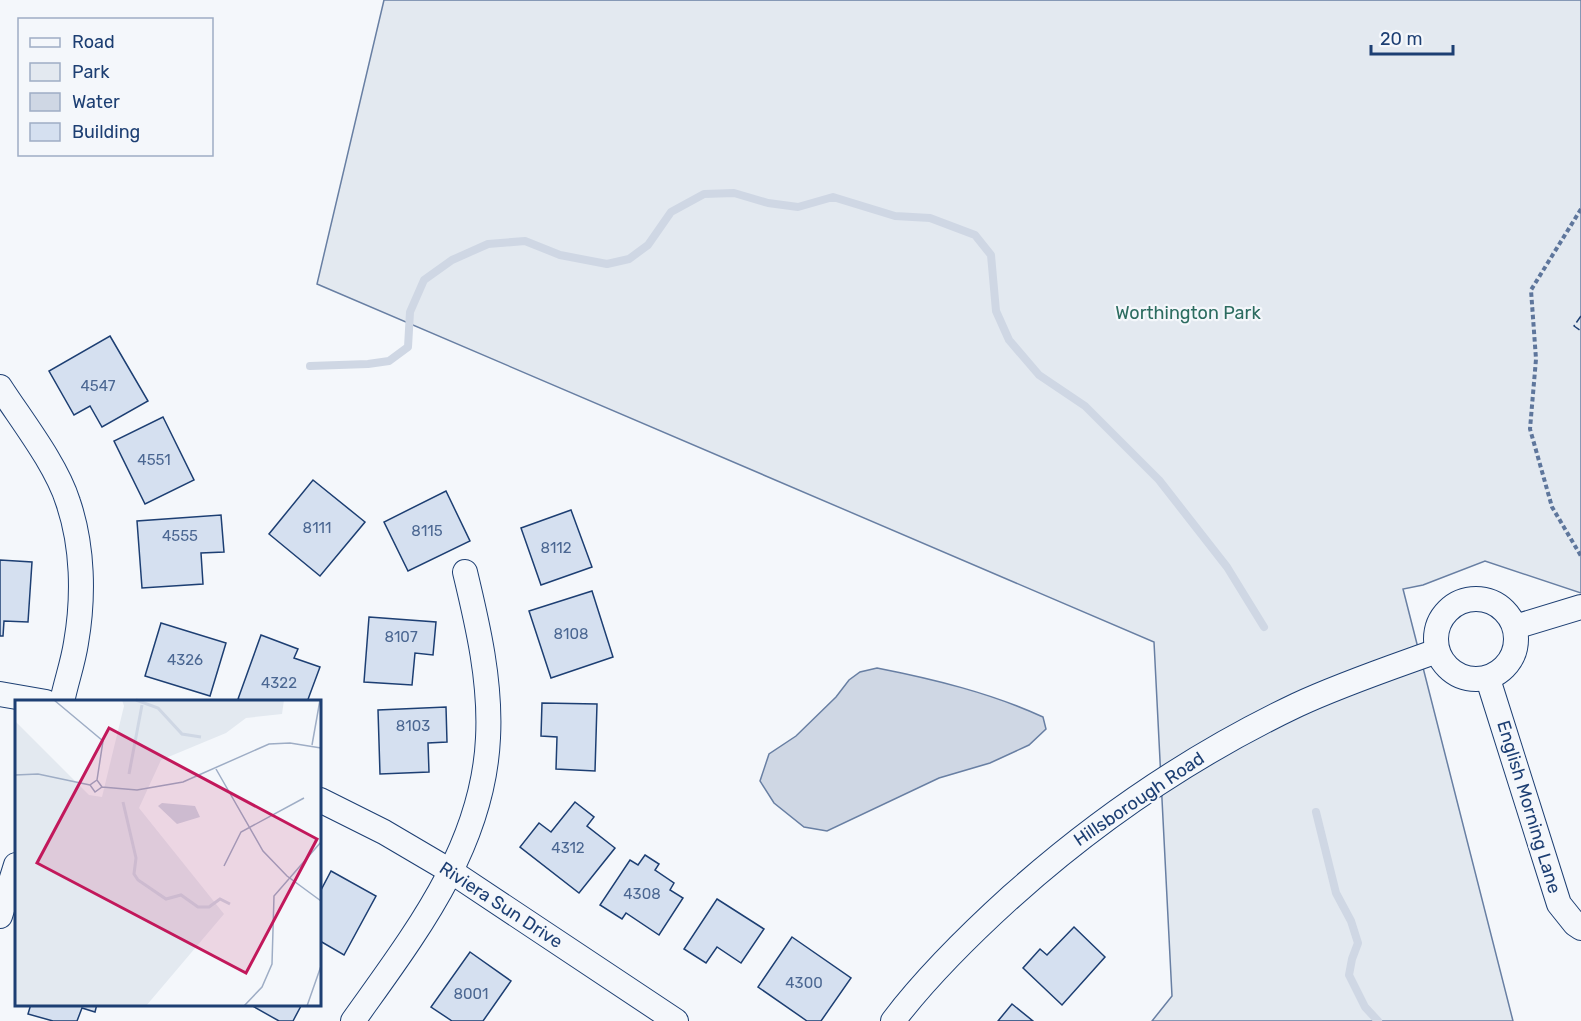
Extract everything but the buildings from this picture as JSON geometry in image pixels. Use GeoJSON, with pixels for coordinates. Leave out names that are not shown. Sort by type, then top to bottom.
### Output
{"type":"FeatureCollection","features":[{"type":"Feature","properties":{"kind":"street"},"geometry":{"type":"LineString","coordinates":[[0,387],[45,455],[68,501],[79,548],[81,593],[76,643],[62,700]]}},
{"type":"Feature","properties":{"kind":"street"},"geometry":{"type":"LineString","coordinates":[[353,1021],[420,928],[452,872],[471,826],[483,778],[488,738],[487,687],[480,638],[465,572]]}},
{"type":"Feature","properties":{"kind":"street"},"geometry":{"type":"LineString","coordinates":[[1477,598],[1492,602],[1507,612],[1515,627],[1517,643],[1511,661],[1500,673],[1488,679],[1469,680],[1453,674],[1437,651],[1435,636],[1439,623],[1447,611],[1462,601],[1477,598]]}},
{"type":"Feature","properties":{"kind":"street"},"geometry":{"type":"LineString","coordinates":[[1515,627],[1581,607]]}},
{"type":"Feature","properties":{"kind":"street","name":"Hillsborough Road"},"geometry":{"type":"LineString","coordinates":[[893,1021],[914,994],[970,934],[1059,854],[1139,795],[1220,745],[1298,705],[1437,651]]}},
{"type":"Feature","properties":{"kind":"street","name":"English Morning Lane"},"geometry":{"type":"LineString","coordinates":[[1488,679],[1559,904],[1581,928]]}},
{"type":"Feature","properties":{"kind":"street"},"geometry":{"type":"LineString","coordinates":[[0,694],[34,700]]}},
{"type":"Feature","properties":{"kind":"street","name":"Riviera Sun Drive"},"geometry":{"type":"LineString","coordinates":[[321,800],[384,832],[452,872],[676,1021]]}},
{"type":"Feature","properties":{"kind":"street"},"geometry":{"type":"LineString","coordinates":[[0,916],[15,868]]}},
{"type":"Feature","properties":{"kind":"path"},"geometry":{"type":"LineString","coordinates":[[1581,209],[1531,290],[1536,359],[1530,429],[1552,507],[1581,556]]}},
{"type":"Feature","properties":{"kind":"green space","name":"Worthington Park"},"geometry":{"type":"Polygon","coordinates":[[[384,0],[1581,0],[1581,593],[1485,561],[1423,585],[1403,589],[1513,1021],[1152,1021],[1172,996],[1154,642],[317,284],[384,0]]]}},
{"type":"Feature","properties":{"kind":"water"},"geometry":{"type":"Polygon","coordinates":[[[877,668],[940,682],[1023,708],[1043,717],[1046,729],[1029,745],[990,763],[939,778],[827,831],[804,827],[774,803],[760,781],[769,754],[796,736],[836,697],[849,680],[860,672],[877,668]]]}},
{"type":"Feature","properties":{"kind":"waterway"},"geometry":{"type":"LineString","coordinates":[[310,366],[389,361],[408,347],[410,312],[424,280],[452,260],[488,244],[525,241],[560,255],[607,264],[629,259],[648,245],[671,212],[704,194],[734,193],[768,203],[798,207],[833,197],[895,216],[930,218],[975,235],[991,255],[996,311],[1009,340],[1039,375],[1085,406],[1159,480],[1227,567],[1264,627]]}},
{"type":"Feature","properties":{"kind":"waterway"},"geometry":{"type":"LineString","coordinates":[[1316,812],[1336,893],[1351,921],[1358,943],[1349,975],[1365,1007],[1378,1021]]}},
{"type":"Feature","properties":{"kind":"fence"},"geometry":{"type":"LineString","coordinates":[[1581,316],[1574,326],[1581,331]]}}]}
